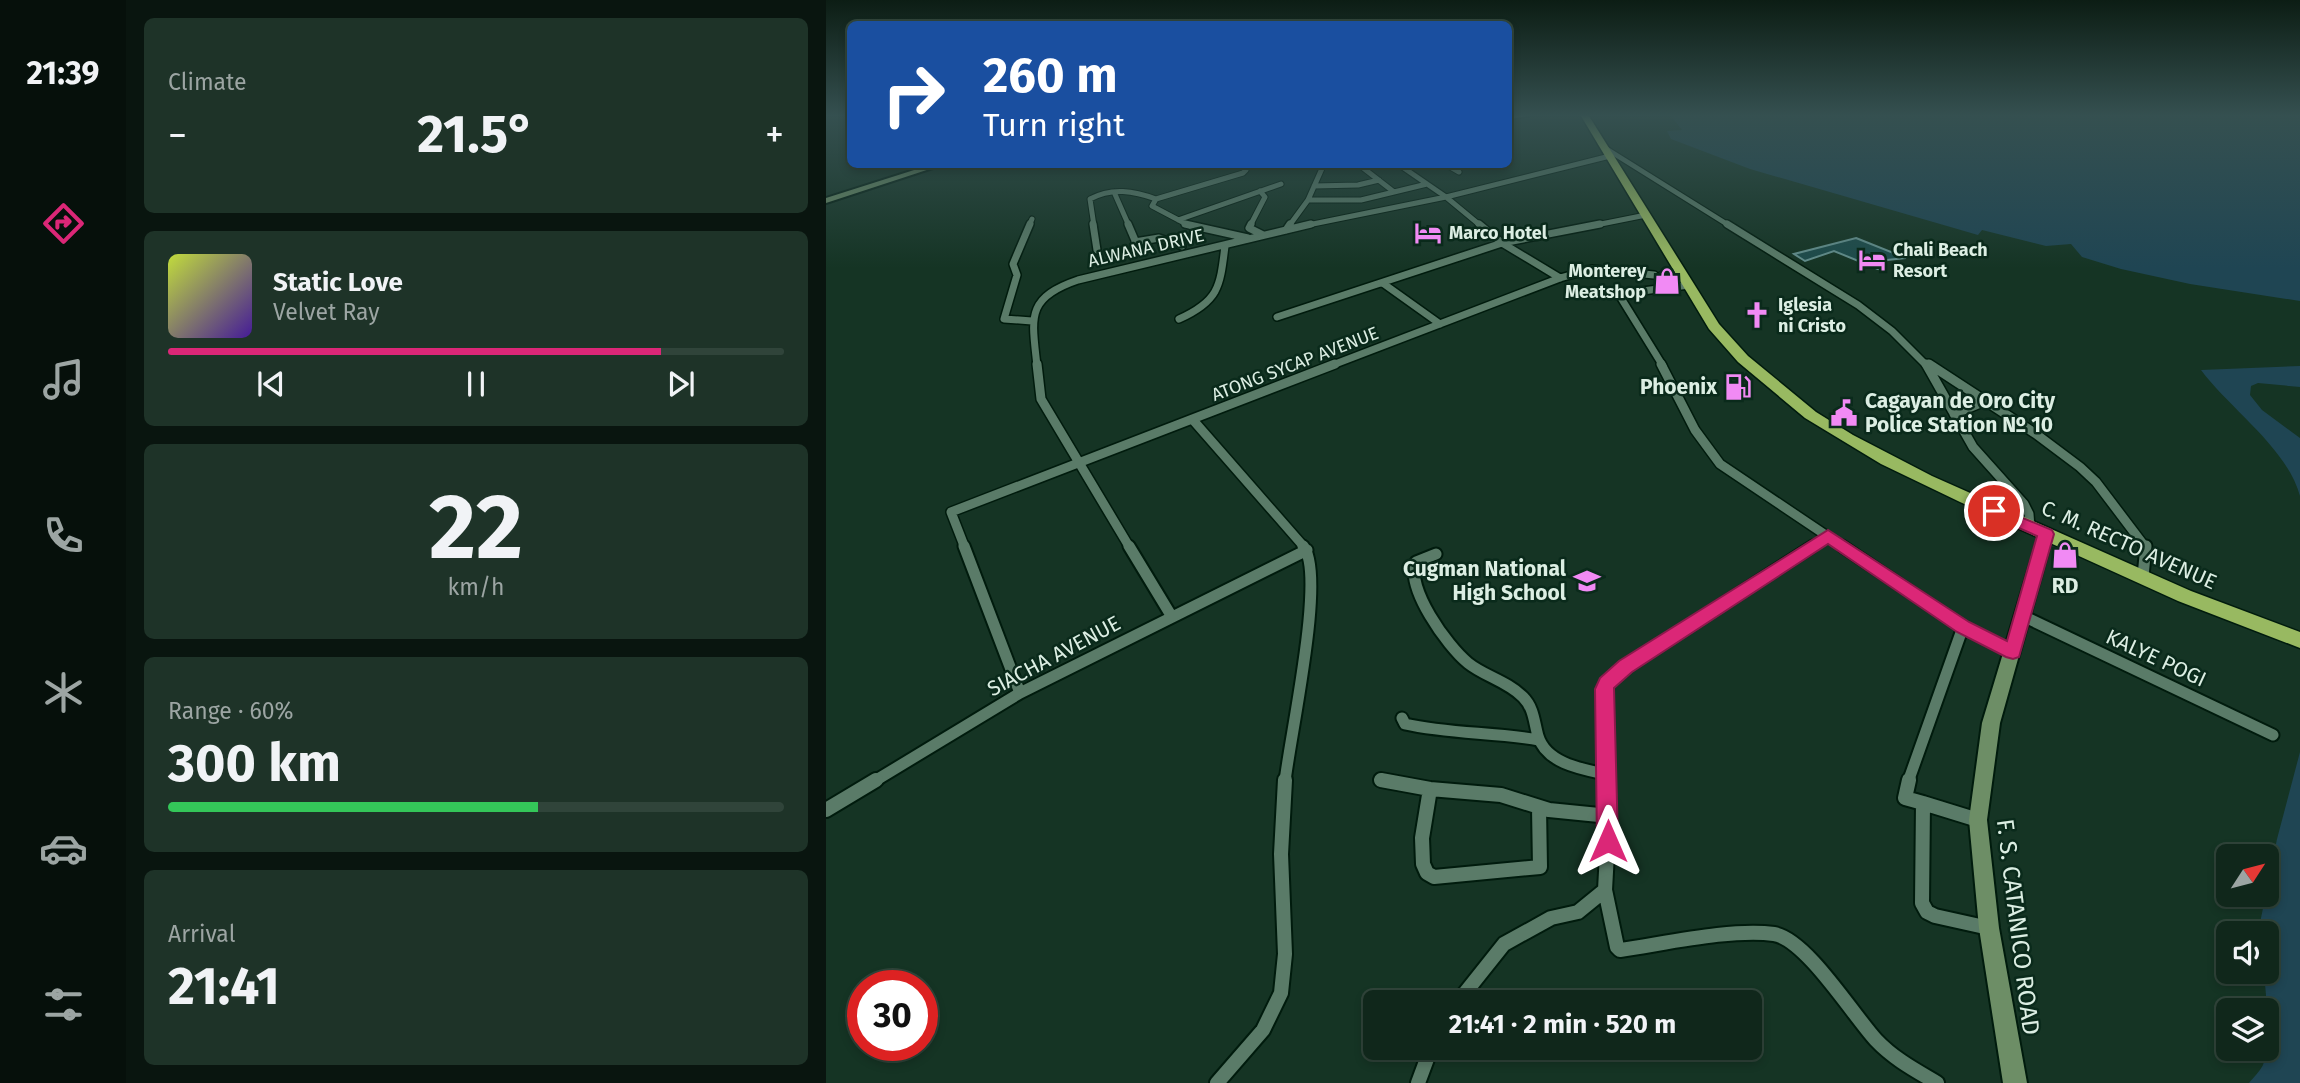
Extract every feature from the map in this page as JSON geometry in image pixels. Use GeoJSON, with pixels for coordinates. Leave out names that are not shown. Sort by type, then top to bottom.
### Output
{"type":"FeatureCollection","features":[{"type":"Feature","properties":{"kind":"highway","name":"C. M. RECTO AVENUE"},"geometry":{"type":"LineString","coordinates":[[1617,167],[1709,320],[1727,344],[1786,396],[1879,456],[1938,486],[2245,620],[2295,645]]}},
{"type":"Feature","properties":{"kind":"street","name":"ALWANA DRIVE"},"geometry":{"type":"LineString","coordinates":[[1032,321],[1032,313],[1042,297],[1062,285],[1286,230],[1446,197],[1556,167]]}},
{"type":"Feature","properties":{"kind":"street"},"geometry":{"type":"LineString","coordinates":[[1632,167],[1858,306],[1892,331],[1925,362],[2080,467],[2096,482],[2146,547],[2143,576]]}},
{"type":"Feature","properties":{"kind":"street"},"geometry":{"type":"LineString","coordinates":[[826,201],[929,168]]}},
{"type":"Feature","properties":{"kind":"street"},"geometry":{"type":"LineString","coordinates":[[1097,250],[1089,202],[1098,194],[1141,193],[1156,199],[1243,173],[1245,168]]}},
{"type":"Feature","properties":{"kind":"street"},"geometry":{"type":"LineString","coordinates":[[1286,230],[1308,200],[1322,168]]}},
{"type":"Feature","properties":{"kind":"street"},"geometry":{"type":"LineString","coordinates":[[1363,168],[1394,192]]}},
{"type":"Feature","properties":{"kind":"street"},"geometry":{"type":"LineString","coordinates":[[1404,168],[1446,197],[1502,243],[1560,278]]}},
{"type":"Feature","properties":{"kind":"street"},"geometry":{"type":"LineString","coordinates":[[1452,168],[1459,172]]}},
{"type":"Feature","properties":{"kind":"street"},"geometry":{"type":"LineString","coordinates":[[1314,186],[1358,185],[1379,180]]}},
{"type":"Feature","properties":{"kind":"street"},"geometry":{"type":"LineString","coordinates":[[1178,220],[1281,184]]}},
{"type":"Feature","properties":{"kind":"street"},"geometry":{"type":"LineString","coordinates":[[1308,200],[1361,200],[1427,184]]}},
{"type":"Feature","properties":{"kind":"street"},"geometry":{"type":"LineString","coordinates":[[1260,191],[1265,198],[1249,228],[1264,236]]}},
{"type":"Feature","properties":{"kind":"street"},"geometry":{"type":"LineString","coordinates":[[1114,192],[1136,244],[1159,238],[1182,246]]}},
{"type":"Feature","properties":{"kind":"street"},"geometry":{"type":"LineString","coordinates":[[1156,199],[1152,206],[1178,220],[1251,239]]}},
{"type":"Feature","properties":{"kind":"street"},"geometry":{"type":"LineString","coordinates":[[1277,317],[1502,243],[1646,215]]}},
{"type":"Feature","properties":{"kind":"street"},"geometry":{"type":"LineString","coordinates":[[1032,219],[1013,264],[1017,275],[1004,318],[1032,321],[1041,399],[1172,617]]}},
{"type":"Feature","properties":{"kind":"street"},"geometry":{"type":"LineString","coordinates":[[1179,319],[1200,311],[1214,299],[1219,289],[1226,246]]}},
{"type":"Feature","properties":{"kind":"street","name":"ATONG SYCAP AVENUE"},"geometry":{"type":"LineString","coordinates":[[1020,692],[951,512],[1560,278],[1592,269],[1687,282]]}},
{"type":"Feature","properties":{"kind":"street"},"geometry":{"type":"LineString","coordinates":[[1687,282],[1627,293],[1621,298],[1628,316],[1663,367],[1699,441],[1710,454],[1720,464],[1963,627],[2013,652]]}},
{"type":"Feature","properties":{"kind":"street"},"geometry":{"type":"LineString","coordinates":[[1384,284],[1440,324]]}},
{"type":"Feature","properties":{"kind":"street"},"geometry":{"type":"LineString","coordinates":[[1925,362],[1973,447],[2024,504],[2038,530]]}},
{"type":"Feature","properties":{"kind":"street"},"geometry":{"type":"LineString","coordinates":[[1954,414],[1985,401]]}},
{"type":"Feature","properties":{"kind":"street"},"geometry":{"type":"LineString","coordinates":[[1193,420],[1307,550],[1311,564],[1310,613],[1283,794],[1281,832],[1284,967],[1280,996],[1269,1020],[1252,1044],[1217,1083]]}},
{"type":"Feature","properties":{"kind":"street","name":"F. S. CATANICO ROAD"},"geometry":{"type":"LineString","coordinates":[[2015,1083],[1989,928],[1978,820],[1991,723],[2023,616],[2038,530]]}},
{"type":"Feature","properties":{"kind":"street"},"geometry":{"type":"LineString","coordinates":[[1828,536],[1634,661],[1606,683],[1603,707],[1609,816],[1605,890],[1617,947],[1620,950],[1744,933],[1776,934],[1792,941],[1810,957],[1877,1041],[1898,1060],[1937,1083]]}},
{"type":"Feature","properties":{"kind":"street","name":"SIACHA AVENUE"},"geometry":{"type":"LineString","coordinates":[[826,810],[1020,692],[1307,550]]}},
{"type":"Feature","properties":{"kind":"street"},"geometry":{"type":"LineString","coordinates":[[1436,554],[1420,559],[1412,571],[1426,607],[1462,657],[1526,701],[1534,715],[1539,740],[1556,758],[1605,774]]}},
{"type":"Feature","properties":{"kind":"street","name":"KALYE POGI"},"geometry":{"type":"LineString","coordinates":[[2023,616],[2273,735]]}},
{"type":"Feature","properties":{"kind":"street"},"geometry":{"type":"LineString","coordinates":[[1963,627],[1905,798],[1978,820]]}},
{"type":"Feature","properties":{"kind":"street"},"geometry":{"type":"LineString","coordinates":[[1402,718],[1405,724],[1424,729],[1505,734],[1539,740]]}},
{"type":"Feature","properties":{"kind":"street"},"geometry":{"type":"LineString","coordinates":[[1381,780],[1430,789],[1502,795],[1539,808],[1609,816]]}},
{"type":"Feature","properties":{"kind":"street"},"geometry":{"type":"LineString","coordinates":[[1430,789],[1421,852],[1423,871],[1428,876],[1540,867],[1539,808]]}},
{"type":"Feature","properties":{"kind":"street"},"geometry":{"type":"LineString","coordinates":[[1923,803],[1924,908],[1935,916],[1989,928]]}},
{"type":"Feature","properties":{"kind":"street"},"geometry":{"type":"LineString","coordinates":[[1467,990],[1504,944],[1551,918],[1578,912],[1605,890]]}},
{"type":"Feature","properties":{"kind":"street"},"geometry":{"type":"LineString","coordinates":[[1418,1083],[1427,1060]]}},
{"type":"Feature","properties":{"kind":"water"},"geometry":{"type":"Polygon","coordinates":[[[1744,167],[2300,167],[2300,301],[2190,284],[2121,269],[2082,257],[2071,244],[2046,246],[1982,230],[1978,235],[1744,167]]]}},
{"type":"Feature","properties":{"kind":"water"},"geometry":{"type":"Polygon","coordinates":[[[2300,366],[2300,387],[2258,383],[2251,386],[2250,395],[2262,410],[2300,438],[2300,496],[2293,478],[2271,445],[2201,370],[2300,366]]]}},
{"type":"Feature","properties":{"kind":"water"},"geometry":{"type":"Polygon","coordinates":[[[2300,752],[2300,1083],[2249,1083],[2264,1061],[2279,1061],[2279,998],[2266,998],[2265,984],[2279,984],[2279,921],[2260,921],[2263,907],[2279,907],[2277,839],[2300,752]]]}},
{"type":"Feature","properties":{"kind":"building","name":"Chali Beach Resort"},"geometry":{"type":"Polygon","coordinates":[[[1856,238],[1906,258],[1887,260],[1878,269],[1834,251],[1805,261],[1794,254],[1856,238]]]}},
{"type":"Feature","properties":{"kind":"place","name":"Marco Hotel"},"geometry":{"type":"Point","coordinates":[1428,233]}},
{"type":"Feature","properties":{"kind":"place","name":"Chali Beach Resort"},"geometry":{"type":"Point","coordinates":[1872,260]}},
{"type":"Feature","properties":{"kind":"place","name":"Monterey Meatshop"},"geometry":{"type":"Point","coordinates":[1667,281]}},
{"type":"Feature","properties":{"kind":"place","name":"Iglesia ni Cristo"},"geometry":{"type":"Point","coordinates":[1757,315]}},
{"type":"Feature","properties":{"kind":"place","name":"Phoenix"},"geometry":{"type":"Point","coordinates":[1738,387]}},
{"type":"Feature","properties":{"kind":"place","name":"Cagayan de Oro City Police Station № 10"},"geometry":{"type":"Point","coordinates":[1844,413]}},
{"type":"Feature","properties":{"kind":"place","name":"RD"},"geometry":{"type":"Point","coordinates":[2065,555]}},
{"type":"Feature","properties":{"kind":"place","name":"Cugman National High School"},"geometry":{"type":"Point","coordinates":[1587,581]}},
{"type":"Feature","properties":{"kind":"route"},"geometry":{"type":"LineString","coordinates":[[1608,841],[1603,707],[1606,683],[1626,667],[1828,536],[1963,627],[2013,652],[2046,534],[1994,511]]}}]}
